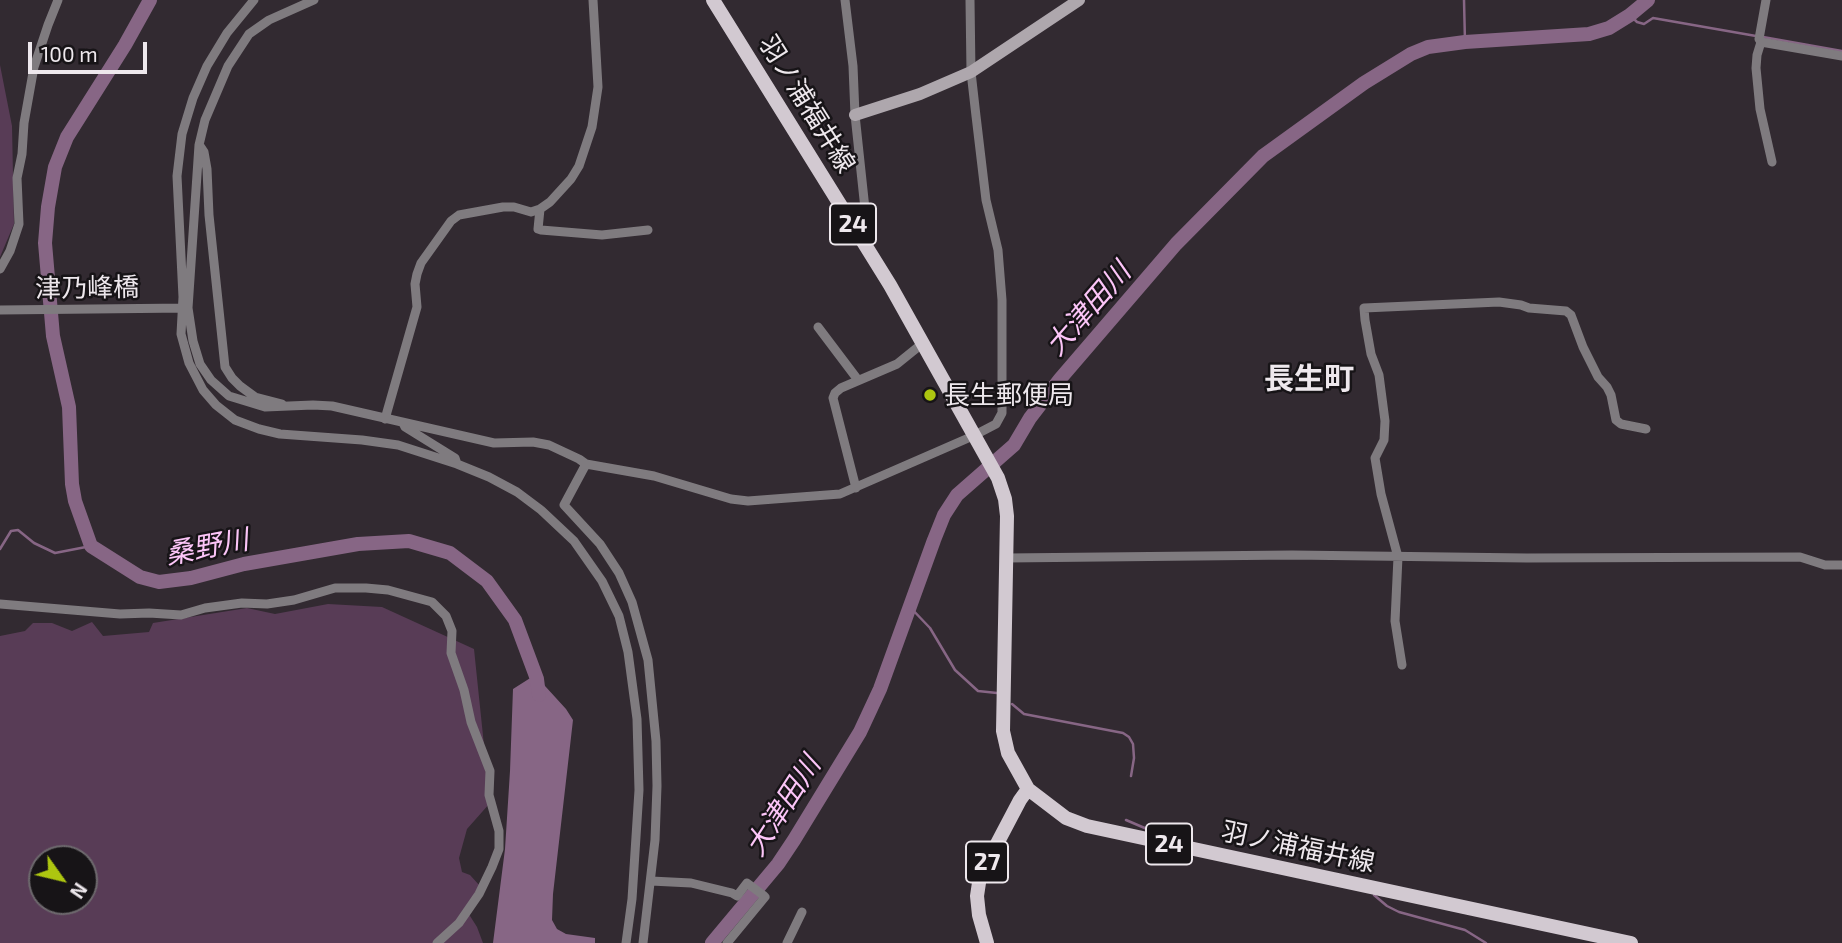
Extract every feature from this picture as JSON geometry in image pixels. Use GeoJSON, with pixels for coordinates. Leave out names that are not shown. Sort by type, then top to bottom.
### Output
{"type":"FeatureCollection","features":[{"type":"Feature","properties":{"kind":"main road","name":"羽ノ浦福井線"},"geometry":{"type":"LineString","coordinates":[[713,0],[866,247],[998,478],[1006,507],[1003,731],[1008,753],[1028,789],[1066,818],[1087,826],[1631,943]]}},
{"type":"Feature","properties":{"kind":"main road","name":"27"},"geometry":{"type":"LineString","coordinates":[[986,943],[977,896],[980,876],[1028,789]]}},
{"type":"Feature","properties":{"kind":"street"},"geometry":{"type":"LineString","coordinates":[[0,269],[10,251],[19,224],[17,178],[34,67],[58,0]]}},
{"type":"Feature","properties":{"kind":"street"},"geometry":{"type":"LineString","coordinates":[[254,0],[227,33],[192,98],[182,134],[177,176],[182,308],[200,365],[211,380],[229,396],[247,403],[265,407],[332,406],[494,443],[533,442],[549,445],[586,464],[654,476],[731,499],[748,500],[840,494],[973,436],[996,424],[1002,413],[1002,300],[998,250],[986,200],[971,72],[970,0]]}},
{"type":"Feature","properties":{"kind":"street"},"geometry":{"type":"LineString","coordinates":[[314,0],[270,20],[249,34],[228,66],[205,120],[199,145],[182,308],[181,334],[189,363],[203,390],[235,420],[280,435],[315,435],[398,445],[457,464],[517,492],[574,541],[602,581],[619,615],[628,652],[637,719],[638,778],[632,899],[626,943]]}},
{"type":"Feature","properties":{"kind":"street"},"geometry":{"type":"LineString","coordinates":[[385,419],[417,307],[417,274],[421,263],[451,221],[459,215],[503,207],[531,212],[540,209],[571,179],[579,166],[592,127],[598,87],[593,0]]}},
{"type":"Feature","properties":{"kind":"street"},"geometry":{"type":"LineString","coordinates":[[845,0],[868,237],[866,247]]}},
{"type":"Feature","properties":{"kind":"street"},"geometry":{"type":"LineString","coordinates":[[855,115],[971,72],[1079,0]]}},
{"type":"Feature","properties":{"kind":"street"},"geometry":{"type":"LineString","coordinates":[[1766,0],[1756,68],[1760,109],[1772,162]]}},
{"type":"Feature","properties":{"kind":"street"},"geometry":{"type":"LineString","coordinates":[[1761,42],[1842,56]]}},
{"type":"Feature","properties":{"kind":"street"},"geometry":{"type":"LineString","coordinates":[[199,145],[204,152],[207,169],[209,215],[225,367],[240,387],[255,397],[288,406]]}},
{"type":"Feature","properties":{"kind":"street"},"geometry":{"type":"LineString","coordinates":[[540,209],[538,229],[554,233],[602,235],[648,230]]}},
{"type":"Feature","properties":{"kind":"street"},"geometry":{"type":"LineString","coordinates":[[1402,664],[1395,621],[1398,557],[1381,494],[1375,458],[1384,440],[1385,421],[1379,375],[1371,354],[1364,308],[1499,302],[1566,311],[1571,315],[1598,377],[1611,395],[1616,420],[1621,424],[1646,429]]}},
{"type":"Feature","properties":{"kind":"street","name":"津乃峰橋"},"geometry":{"type":"LineString","coordinates":[[0,310],[182,308]]}},
{"type":"Feature","properties":{"kind":"street"},"geometry":{"type":"LineString","coordinates":[[818,327],[858,380]]}},
{"type":"Feature","properties":{"kind":"street"},"geometry":{"type":"LineString","coordinates":[[856,488],[833,398],[841,388],[897,364],[923,343]]}},
{"type":"Feature","properties":{"kind":"street"},"geometry":{"type":"LineString","coordinates":[[402,422],[405,427],[455,458],[457,464]]}},
{"type":"Feature","properties":{"kind":"street"},"geometry":{"type":"LineString","coordinates":[[586,464],[564,505],[600,544],[619,573],[632,602],[648,660],[656,741],[657,786],[651,881],[643,943]]}},
{"type":"Feature","properties":{"kind":"street"},"geometry":{"type":"LineString","coordinates":[[1007,558],[1800,558],[1825,565],[1842,565]]}},
{"type":"Feature","properties":{"kind":"street"},"geometry":{"type":"LineString","coordinates":[[0,604],[120,614],[149,612],[181,615],[205,608],[242,603],[267,604],[294,600],[335,588],[366,587],[432,602],[446,616],[452,631],[451,653],[464,690],[471,722],[490,771],[489,796],[499,831],[499,849],[479,894],[459,923],[437,943]]}},
{"type":"Feature","properties":{"kind":"street"},"geometry":{"type":"LineString","coordinates":[[651,881],[683,882],[737,896],[747,883],[763,895],[765,897],[727,943]]}},
{"type":"Feature","properties":{"kind":"street"},"geometry":{"type":"LineString","coordinates":[[787,943],[802,912]]}},
{"type":"Feature","properties":{"kind":"shaded area"},"geometry":{"type":"Polygon","coordinates":[[[0,65],[12,126],[14,224],[0,257],[0,65]]]}},
{"type":"Feature","properties":{"kind":"shaded area"},"geometry":{"type":"Polygon","coordinates":[[[328,604],[382,607],[474,649],[490,803],[467,829],[459,858],[462,872],[470,875],[480,886],[465,908],[483,943],[0,943],[0,636],[25,631],[33,623],[52,623],[72,631],[92,622],[103,636],[149,632],[153,623],[247,608],[275,614],[328,604]]]}},
{"type":"Feature","properties":{"kind":"shaded area"},"geometry":{"type":"Polygon","coordinates":[[[535,675],[573,720],[552,920],[557,929],[566,934],[595,938],[595,943],[493,943],[505,849],[513,689],[535,675]]]}},
{"type":"Feature","properties":{"kind":"waterway","name":"桑野川"},"geometry":{"type":"LineString","coordinates":[[150,0],[67,137],[55,167],[48,207],[45,243],[53,336],[69,407],[75,501],[91,546],[140,577],[159,582],[358,544],[409,541],[450,553],[487,581],[515,620],[537,679],[539,695]]}},
{"type":"Feature","properties":{"kind":"waterway"},"geometry":{"type":"LineString","coordinates":[[1464,0],[1465,42]]}},
{"type":"Feature","properties":{"kind":"waterway","name":"大津田川"},"geometry":{"type":"LineString","coordinates":[[712,943],[778,864],[860,732],[880,689],[944,515],[957,495],[1014,445],[1030,418],[1060,379],[1176,244],[1263,156],[1364,83],[1411,54],[1428,47],[1589,34],[1609,28],[1648,0]]}},
{"type":"Feature","properties":{"kind":"waterway"},"geometry":{"type":"LineString","coordinates":[[1630,15],[1637,22],[1644,24],[1653,18],[1756,36]]}},
{"type":"Feature","properties":{"kind":"waterway"},"geometry":{"type":"LineString","coordinates":[[1763,37],[1842,51]]}},
{"type":"Feature","properties":{"kind":"waterway"},"geometry":{"type":"LineString","coordinates":[[0,549],[11,531],[18,530],[34,543],[55,553],[91,546]]}},
{"type":"Feature","properties":{"kind":"waterway"},"geometry":{"type":"LineString","coordinates":[[909,606],[930,628],[955,670],[978,691],[997,693]]}},
{"type":"Feature","properties":{"kind":"waterway"},"geometry":{"type":"LineString","coordinates":[[1012,704],[1024,714],[1123,733],[1133,744],[1131,776]]}},
{"type":"Feature","properties":{"kind":"waterway"},"geometry":{"type":"LineString","coordinates":[[1126,820],[1161,835]]}},
{"type":"Feature","properties":{"kind":"waterway"},"geometry":{"type":"LineString","coordinates":[[1374,895],[1399,912],[1465,930],[1486,943]]}},
{"type":"Feature","properties":{"kind":"place","name":"長生郵便局"},"geometry":{"type":"Point","coordinates":[930,395]}},
{"type":"Feature","properties":{"kind":"district","name":"長生町"},"geometry":{"type":"Point","coordinates":[1309,379]}}]}
